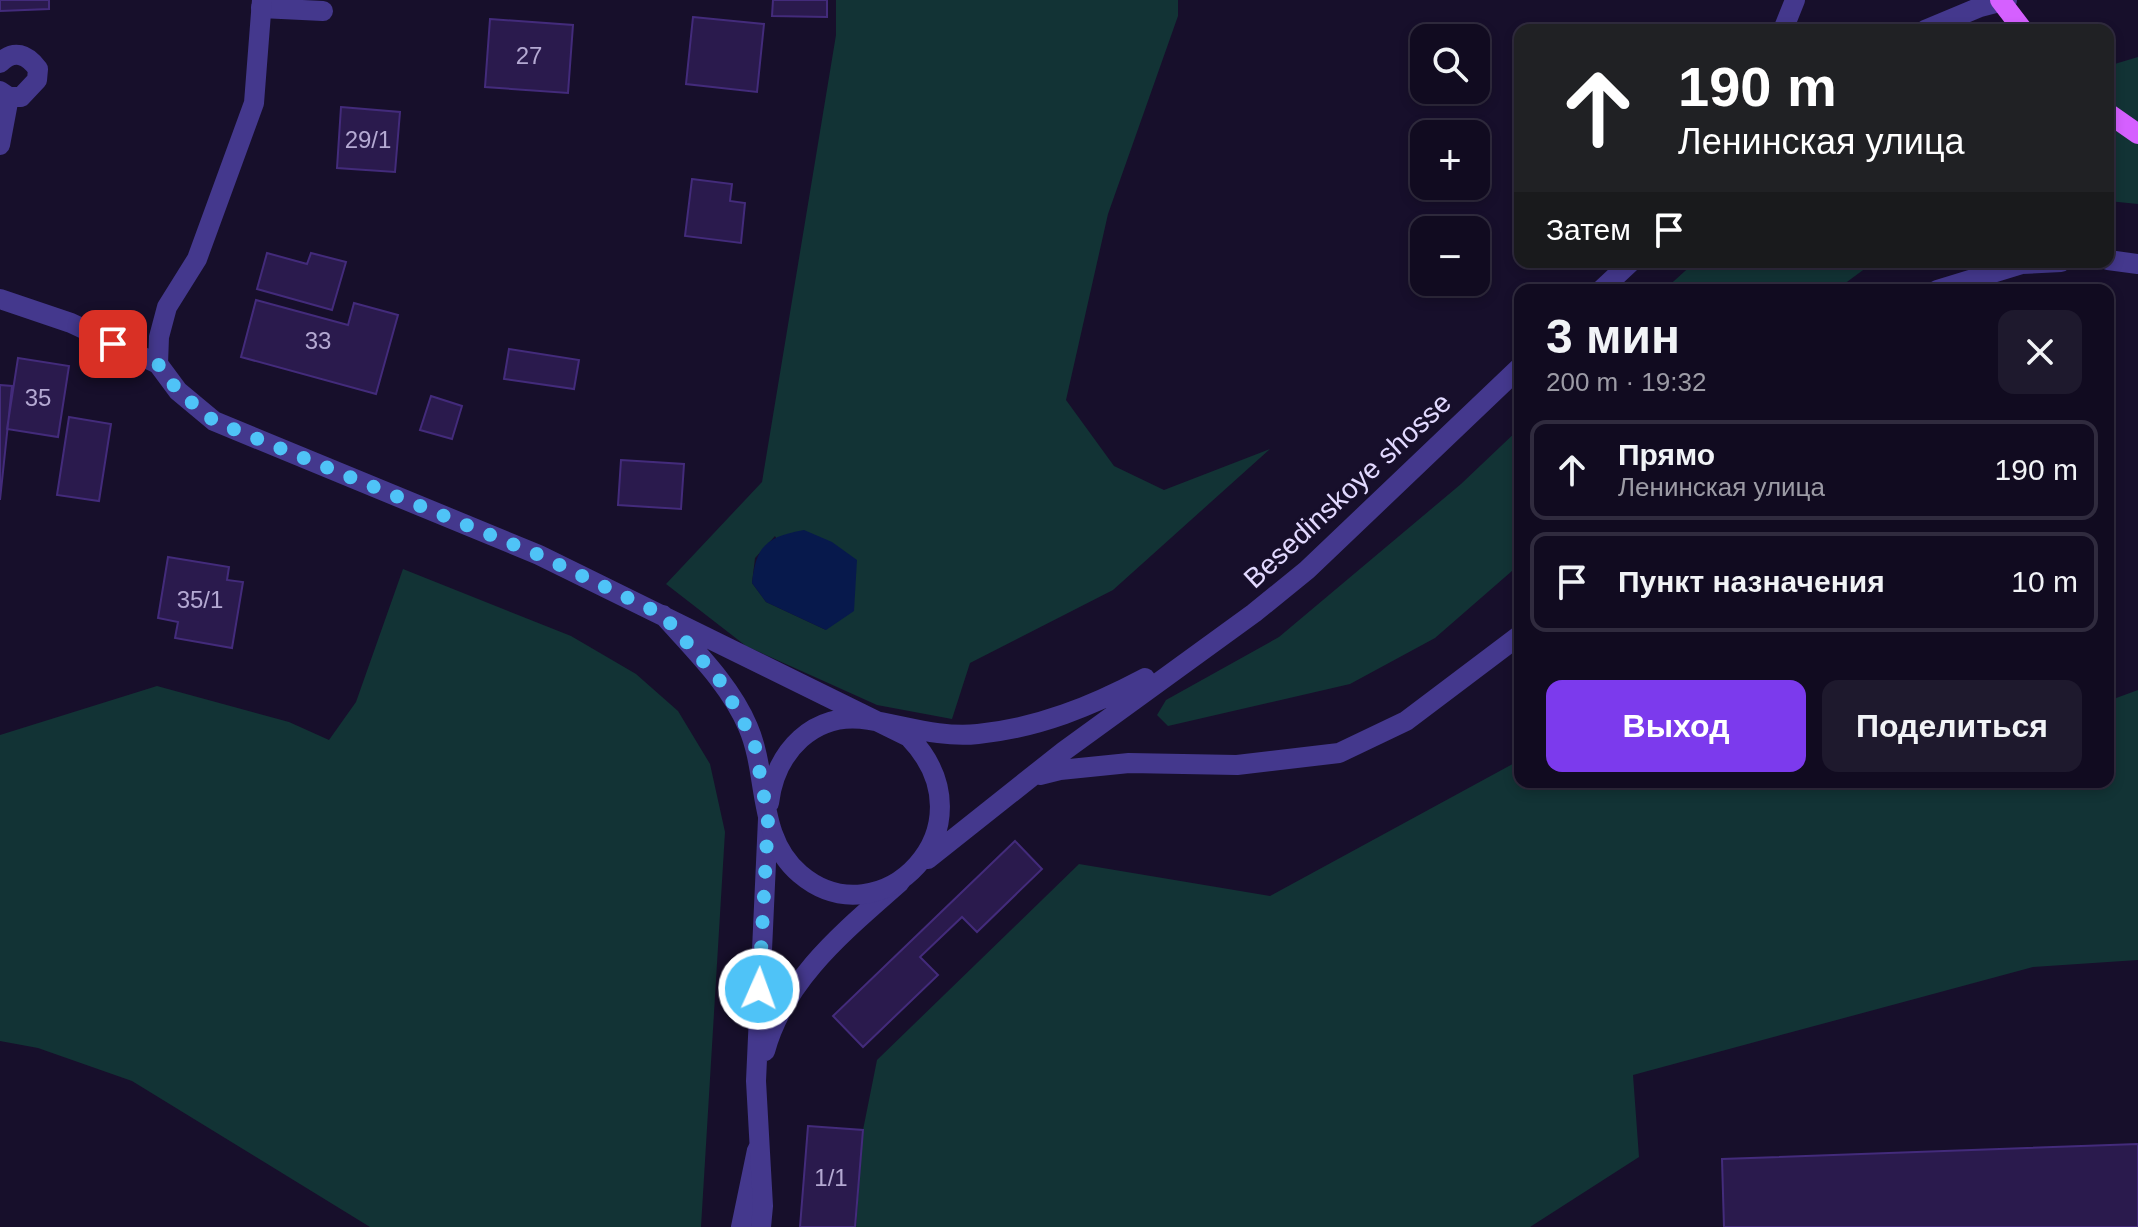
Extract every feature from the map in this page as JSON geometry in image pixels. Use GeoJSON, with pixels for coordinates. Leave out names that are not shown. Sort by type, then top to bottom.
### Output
{"type":"FeatureCollection","features":[{"type":"Feature","properties":{"kind":"main road"},"geometry":{"type":"LineString","coordinates":[[2000,0],[2018,24]]}},
{"type":"Feature","properties":{"kind":"main road"},"geometry":{"type":"LineString","coordinates":[[2114,117],[2138,134]]}},
{"type":"Feature","properties":{"kind":"street"},"geometry":{"type":"LineString","coordinates":[[1785,24],[1795,0]]}},
{"type":"Feature","properties":{"kind":"street"},"geometry":{"type":"LineString","coordinates":[[1939,24],[1980,7],[2007,0]]}},
{"type":"Feature","properties":{"kind":"street"},"geometry":{"type":"LineString","coordinates":[[158,364],[159,337],[167,307],[197,259],[254,103],[262,4],[323,11]]}},
{"type":"Feature","properties":{"kind":"street"},"geometry":{"type":"LineString","coordinates":[[0,63],[7,56],[19,53],[31,59],[38,69],[37,80],[30,91],[21,97],[4,94],[0,145]]}},
{"type":"Feature","properties":{"kind":"street"},"geometry":{"type":"LineString","coordinates":[[2114,261],[2138,264]]}},
{"type":"Feature","properties":{"kind":"street"},"geometry":{"type":"LineString","coordinates":[[1596,284],[1609,268]]}},
{"type":"Feature","properties":{"kind":"street"},"geometry":{"type":"LineString","coordinates":[[1607,284],[1625,268]]}},
{"type":"Feature","properties":{"kind":"street"},"geometry":{"type":"LineString","coordinates":[[1957,284],[2009,268]]}},
{"type":"Feature","properties":{"kind":"street"},"geometry":{"type":"LineString","coordinates":[[0,299],[71,323],[158,364],[178,391],[214,421],[539,555],[909,737],[925,754],[936,774],[941,796],[941,819],[935,841],[906,877],[833,942],[786,1001],[772,1024],[756,1081]]}},
{"type":"Feature","properties":{"kind":"street","name":"Besedinskoye shosse"},"geometry":{"type":"LineString","coordinates":[[906,877],[1029,778],[1254,613],[1307,570],[1514,373]]}},
{"type":"Feature","properties":{"kind":"street"},"geometry":{"type":"LineString","coordinates":[[663,615],[721,682],[747,725],[754,741],[768,819],[785,860],[821,887],[842,893],[865,893],[906,877]]}},
{"type":"Feature","properties":{"kind":"street"},"geometry":{"type":"LineString","coordinates":[[1029,778],[1060,770],[1129,763],[1237,765],[1339,753],[1406,721],[1514,640]]}},
{"type":"Feature","properties":{"kind":"street","name":"Besedinskoye shosse"},"geometry":{"type":"LineString","coordinates":[[889,725],[956,735],[1031,726],[1110,697],[1204,647]]}},
{"type":"Feature","properties":{"kind":"street"},"geometry":{"type":"LineString","coordinates":[[761,1227],[763,1206],[756,1081],[768,819],[775,771],[785,753],[801,736],[821,725],[844,719],[867,719],[889,725]]}},
{"type":"Feature","properties":{"kind":"street"},"geometry":{"type":"LineString","coordinates":[[741,1227],[758,1146]]}},
{"type":"Feature","properties":{"kind":"green space"},"geometry":{"type":"Polygon","coordinates":[[[836,0],[1178,0],[1178,16],[1108,214],[1066,400],[1114,466],[1164,490],[1270,449],[1113,590],[970,663],[952,719],[877,705],[746,646],[666,584],[762,482],[836,35],[836,0]],[[775,536],[755,558],[752,583],[766,602],[826,630],[775,536]]]}},
{"type":"Feature","properties":{"kind":"green space"},"geometry":{"type":"Polygon","coordinates":[[[2138,57],[2138,204],[2114,202],[2114,64],[2138,57]]]}},
{"type":"Feature","properties":{"kind":"green space"},"geometry":{"type":"Polygon","coordinates":[[[1688,268],[1866,268],[1844,284],[1671,284],[1688,268]]]}},
{"type":"Feature","properties":{"kind":"green space"},"geometry":{"type":"Polygon","coordinates":[[[1514,434],[1514,569],[1435,638],[1350,684],[1168,726],[1157,715],[1166,700],[1279,637],[1461,484],[1514,434]]]}},
{"type":"Feature","properties":{"kind":"green space"},"geometry":{"type":"Polygon","coordinates":[[[403,569],[571,636],[636,674],[678,711],[710,764],[725,832],[701,1227],[370,1227],[132,1081],[38,1048],[0,1041],[0,735],[157,686],[289,722],[329,740],[356,702],[403,569]]]}},
{"type":"Feature","properties":{"kind":"green space"},"geometry":{"type":"Polygon","coordinates":[[[2138,690],[2138,960],[2033,967],[1633,1075],[1639,1157],[1530,1227],[856,1227],[863,1130],[877,1060],[1079,864],[1270,896],[1514,763],[1514,788],[2114,788],[2114,699],[2138,690]]]}},
{"type":"Feature","properties":{"kind":"water"},"geometry":{"type":"Polygon","coordinates":[[[804,530],[832,542],[857,560],[854,611],[826,630],[766,602],[752,583],[760,551],[772,540],[804,530]]]}},
{"type":"Feature","properties":{"kind":"building"},"geometry":{"type":"Polygon","coordinates":[[[0,0],[49,0],[49,9],[0,11],[0,0]]]}},
{"type":"Feature","properties":{"kind":"building"},"geometry":{"type":"Polygon","coordinates":[[[773,0],[827,0],[827,17],[772,16],[773,0]]]}},
{"type":"Feature","properties":{"kind":"building"},"geometry":{"type":"Polygon","coordinates":[[[693,17],[764,24],[757,92],[686,84],[693,17]]]}},
{"type":"Feature","properties":{"kind":"building"},"geometry":{"type":"Polygon","coordinates":[[[490,19],[573,25],[568,93],[485,87],[490,19]]]}},
{"type":"Feature","properties":{"kind":"building"},"geometry":{"type":"Polygon","coordinates":[[[341,107],[400,112],[395,172],[337,168],[341,107]]]}},
{"type":"Feature","properties":{"kind":"building"},"geometry":{"type":"Polygon","coordinates":[[[692,179],[732,184],[730,201],[745,203],[741,243],[685,236],[692,179]]]}},
{"type":"Feature","properties":{"kind":"building"},"geometry":{"type":"Polygon","coordinates":[[[267,253],[307,264],[311,253],[346,262],[332,310],[257,289],[267,253]]]}},
{"type":"Feature","properties":{"kind":"building"},"geometry":{"type":"Polygon","coordinates":[[[256,300],[348,325],[354,303],[398,315],[376,394],[241,357],[256,300]]]}},
{"type":"Feature","properties":{"kind":"building"},"geometry":{"type":"Polygon","coordinates":[[[509,349],[579,360],[574,389],[504,379],[509,349]]]}},
{"type":"Feature","properties":{"kind":"building"},"geometry":{"type":"Polygon","coordinates":[[[18,358],[69,366],[58,437],[7,429],[18,358]]]}},
{"type":"Feature","properties":{"kind":"building"},"geometry":{"type":"Polygon","coordinates":[[[0,385],[12,386],[0,500],[0,385]]]}},
{"type":"Feature","properties":{"kind":"building"},"geometry":{"type":"Polygon","coordinates":[[[431,396],[462,406],[452,439],[420,430],[431,396]]]}},
{"type":"Feature","properties":{"kind":"building"},"geometry":{"type":"Polygon","coordinates":[[[69,417],[111,424],[99,501],[57,495],[69,417]]]}},
{"type":"Feature","properties":{"kind":"building"},"geometry":{"type":"Polygon","coordinates":[[[621,460],[684,464],[681,509],[618,505],[621,460]]]}},
{"type":"Feature","properties":{"kind":"building"},"geometry":{"type":"Polygon","coordinates":[[[168,557],[229,567],[227,580],[243,582],[232,648],[175,638],[178,622],[158,618],[168,557]]]}},
{"type":"Feature","properties":{"kind":"building"},"geometry":{"type":"Polygon","coordinates":[[[1015,841],[1042,869],[977,932],[962,917],[920,957],[938,975],[863,1047],[833,1016],[1015,841]]]}},
{"type":"Feature","properties":{"kind":"building"},"geometry":{"type":"Polygon","coordinates":[[[808,1126],[863,1130],[855,1227],[800,1227],[808,1126]]]}},
{"type":"Feature","properties":{"kind":"building"},"geometry":{"type":"Polygon","coordinates":[[[2138,1144],[2138,1227],[1724,1227],[1722,1159],[2138,1144]]]}},
{"type":"Feature","properties":{"kind":"route"},"geometry":{"type":"LineString","coordinates":[[113,344],[158,364],[178,391],[214,421],[539,555],[663,615],[721,682],[742,714],[754,741],[768,819],[763,867],[759,989]]}}]}
